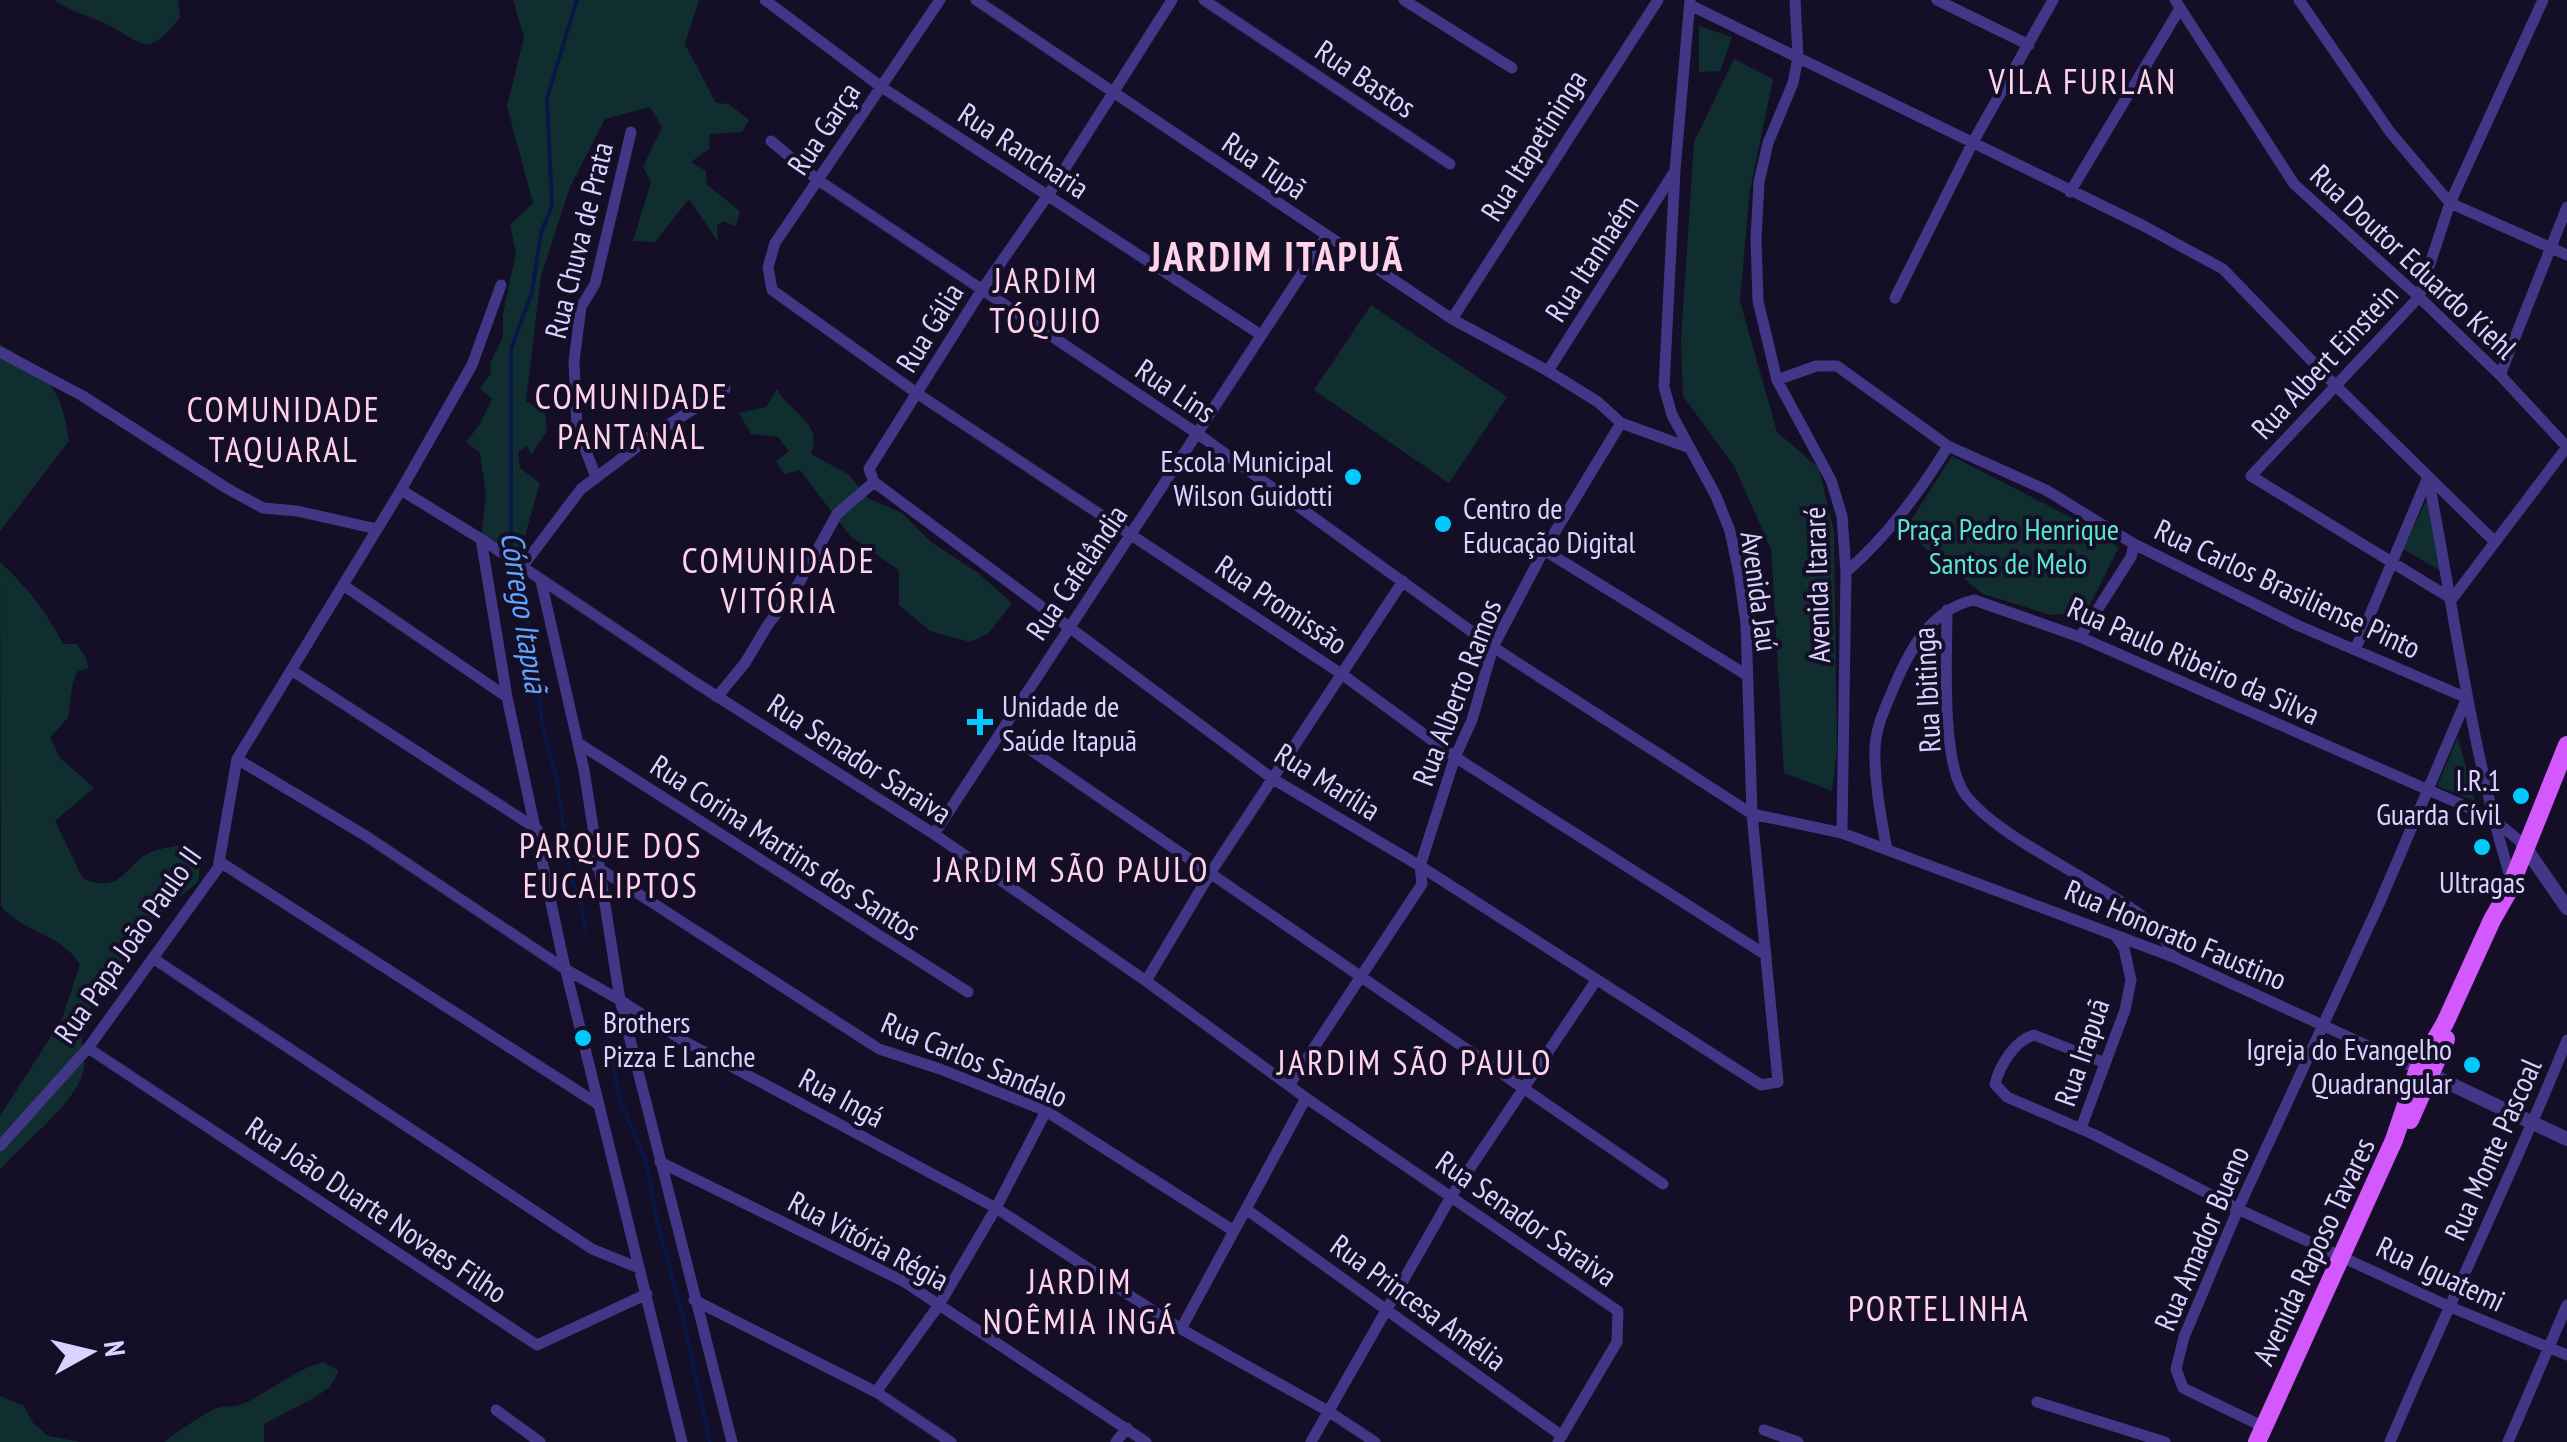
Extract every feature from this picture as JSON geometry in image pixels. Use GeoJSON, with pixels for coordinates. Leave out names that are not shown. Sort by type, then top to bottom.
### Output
{"type":"FeatureCollection","features":[{"type":"Feature","properties":{"kind":"main road"},"geometry":{"type":"LineString","coordinates":[[2492,920],[2508,892],[2565,753]]}},
{"type":"Feature","properties":{"kind":"main road"},"geometry":{"type":"LineString","coordinates":[[2492,920],[2498,895],[2524,846]]}},
{"type":"Feature","properties":{"kind":"main road","name":"Avenida Raposo Tavares"},"geometry":{"type":"LineString","coordinates":[[2260,1434],[2394,1140],[2409,1122],[2425,1071],[2446,1040],[2445,1022],[2492,920]]}},
{"type":"Feature","properties":{"kind":"street","name":"Rua Rancharia"},"geometry":{"type":"LineString","coordinates":[[765,0],[880,86],[1262,335]]}},
{"type":"Feature","properties":{"kind":"street","name":"Rua Garça"},"geometry":{"type":"LineString","coordinates":[[772,290],[770,254],[940,0]]}},
{"type":"Feature","properties":{"kind":"street","name":"Rua Tupã"},"geometry":{"type":"LineString","coordinates":[[976,0],[1452,319],[1548,371],[1598,402],[1621,422],[1690,448]]}},
{"type":"Feature","properties":{"kind":"street","name":"Rua Gália"},"geometry":{"type":"LineString","coordinates":[[874,482],[869,469],[1172,0]]}},
{"type":"Feature","properties":{"kind":"street","name":"Rua Bastos"},"geometry":{"type":"LineString","coordinates":[[1204,0],[1450,164]]}},
{"type":"Feature","properties":{"kind":"street"},"geometry":{"type":"LineString","coordinates":[[1404,0],[1512,68]]}},
{"type":"Feature","properties":{"kind":"street","name":"Rua Itapetininga"},"geometry":{"type":"LineString","coordinates":[[1452,319],[1658,0]]}},
{"type":"Feature","properties":{"kind":"street","name":"Avenida Itararé"},"geometry":{"type":"LineString","coordinates":[[1795,0],[1798,57],[1793,84],[1768,143],[1757,205],[1758,301],[1777,380],[1838,494],[1846,572],[1842,833]]}},
{"type":"Feature","properties":{"kind":"street"},"geometry":{"type":"LineString","coordinates":[[1937,0],[2028,45]]}},
{"type":"Feature","properties":{"kind":"street"},"geometry":{"type":"LineString","coordinates":[[1896,298],[1973,142],[2053,0]]}},
{"type":"Feature","properties":{"kind":"street"},"geometry":{"type":"LineString","coordinates":[[2299,0],[2390,132],[2450,203],[2567,255]]}},
{"type":"Feature","properties":{"kind":"street","name":"Rua Albert Einstein"},"geometry":{"type":"LineString","coordinates":[[2391,561],[2250,476],[2419,297],[2450,203],[2542,0]]}},
{"type":"Feature","properties":{"kind":"street"},"geometry":{"type":"LineString","coordinates":[[1690,2],[2142,225],[2223,270],[2493,540]]}},
{"type":"Feature","properties":{"kind":"street","name":"Avenida Jaú"},"geometry":{"type":"LineString","coordinates":[[1690,2],[1675,170],[1664,388],[1666,400],[1708,477],[1730,531],[1746,624],[1752,814],[1778,1082]]}},
{"type":"Feature","properties":{"kind":"street"},"geometry":{"type":"LineString","coordinates":[[2070,192],[2177,5]]}},
{"type":"Feature","properties":{"kind":"street","name":"Rua Doutor Eduardo Kiehl"},"geometry":{"type":"LineString","coordinates":[[2177,5],[2294,184],[2500,375],[2567,447]]}},
{"type":"Feature","properties":{"kind":"street","name":"Rua Chuva de Prata"},"geometry":{"type":"LineString","coordinates":[[596,477],[577,428],[574,361],[581,307],[595,284],[631,132]]}},
{"type":"Feature","properties":{"kind":"street","name":"Rua Lins"},"geometry":{"type":"LineString","coordinates":[[772,141],[818,180],[1198,434],[1493,647],[1752,814]]}},
{"type":"Feature","properties":{"kind":"street","name":"Rua Itanhaém"},"geometry":{"type":"LineString","coordinates":[[1548,371],[1675,170]]}},
{"type":"Feature","properties":{"kind":"street"},"geometry":{"type":"LineString","coordinates":[[2500,375],[2567,207]]}},
{"type":"Feature","properties":{"kind":"street","name":"Rua Cafelândia"},"geometry":{"type":"LineString","coordinates":[[934,834],[1066,627],[1132,534],[1326,236]]}},
{"type":"Feature","properties":{"kind":"street","name":"Rua Papa João Paulo II"},"geometry":{"type":"LineString","coordinates":[[0,1146],[88,1048],[220,862],[237,760],[472,366],[501,285]]}},
{"type":"Feature","properties":{"kind":"street","name":"Rua Promissão"},"geometry":{"type":"LineString","coordinates":[[772,290],[918,394],[1343,675],[1455,758],[1766,955]]}},
{"type":"Feature","properties":{"kind":"street"},"geometry":{"type":"LineString","coordinates":[[0,352],[80,395],[228,490],[263,508],[377,529]]}},
{"type":"Feature","properties":{"kind":"street","name":"Rua Carlos Brasiliense Pinto"},"geometry":{"type":"LineString","coordinates":[[1777,380],[1816,366],[1836,366],[1948,446],[2046,490],[2134,544],[2239,598],[2467,698]]}},
{"type":"Feature","properties":{"kind":"street"},"geometry":{"type":"LineString","coordinates":[[522,567],[558,516],[596,477],[725,389]]}},
{"type":"Feature","properties":{"kind":"street","name":"Rua Alberto Ramos"},"geometry":{"type":"LineString","coordinates":[[1290,1084],[1422,884],[1420,866],[1455,758],[1472,720],[1493,647],[1544,550],[1621,422]]}},
{"type":"Feature","properties":{"kind":"street"},"geometry":{"type":"LineString","coordinates":[[1846,572],[1876,546],[1948,446]]}},
{"type":"Feature","properties":{"kind":"street"},"geometry":{"type":"LineString","coordinates":[[2452,598],[2567,447]]}},
{"type":"Feature","properties":{"kind":"street"},"geometry":{"type":"LineString","coordinates":[[2356,648],[2428,477]]}},
{"type":"Feature","properties":{"kind":"street"},"geometry":{"type":"LineString","coordinates":[[2428,477],[2467,698],[2508,873]]}},
{"type":"Feature","properties":{"kind":"street"},"geometry":{"type":"LineString","coordinates":[[718,697],[799,583],[837,514],[874,482]]}},
{"type":"Feature","properties":{"kind":"street","name":"Rua Marília"},"geometry":{"type":"LineString","coordinates":[[874,482],[1273,779],[1420,866],[1595,982],[1761,1084],[1778,1082]]}},
{"type":"Feature","properties":{"kind":"street","name":"Rua Senador Saraiva"},"geometry":{"type":"LineString","coordinates":[[400,490],[934,834],[1306,1098],[1618,1311],[1617,1342],[1560,1439]]}},
{"type":"Feature","properties":{"kind":"street"},"geometry":{"type":"LineString","coordinates":[[481,539],[508,697],[565,969],[682,1442]]}},
{"type":"Feature","properties":{"kind":"street"},"geometry":{"type":"LineString","coordinates":[[2080,637],[2131,557],[2134,544]]}},
{"type":"Feature","properties":{"kind":"street"},"geometry":{"type":"LineString","coordinates":[[1544,550],[1745,674]]}},
{"type":"Feature","properties":{"kind":"street"},"geometry":{"type":"LineString","coordinates":[[2391,561],[2452,598]]}},
{"type":"Feature","properties":{"kind":"street"},"geometry":{"type":"LineString","coordinates":[[541,580],[578,743],[620,1000],[694,1300],[734,1441]]}},
{"type":"Feature","properties":{"kind":"street"},"geometry":{"type":"LineString","coordinates":[[1146,981],[1211,872],[1402,581]]}},
{"type":"Feature","properties":{"kind":"street"},"geometry":{"type":"LineString","coordinates":[[344,585],[508,697]]}},
{"type":"Feature","properties":{"kind":"street","name":"Rua Paulo Ribeiro da Silva"},"geometry":{"type":"LineString","coordinates":[[1946,610],[1974,600],[1988,602],[2080,637],[2493,818],[2524,846]]}},
{"type":"Feature","properties":{"kind":"street"},"geometry":{"type":"LineString","coordinates":[[1886,850],[1877,794],[1875,747],[1880,718],[1910,654],[1946,610]]}},
{"type":"Feature","properties":{"kind":"street","name":"Rua Ibitinga"},"geometry":{"type":"LineString","coordinates":[[1946,610],[1949,724],[1957,776],[1964,791],[1990,818],[2157,926],[2176,958]]}},
{"type":"Feature","properties":{"kind":"street"},"geometry":{"type":"LineString","coordinates":[[291,670],[537,829]]}},
{"type":"Feature","properties":{"kind":"street","name":"Rua Amador Bueno"},"geometry":{"type":"LineString","coordinates":[[2260,1434],[2183,1388],[2176,1369],[2184,1337],[2467,698]]}},
{"type":"Feature","properties":{"kind":"street"},"geometry":{"type":"LineString","coordinates":[[1003,730],[1663,1184]]}},
{"type":"Feature","properties":{"kind":"street","name":"Rua Corina Martins dos Santos"},"geometry":{"type":"LineString","coordinates":[[578,743],[968,992]]}},
{"type":"Feature","properties":{"kind":"street","name":"Rua Ingá"},"geometry":{"type":"LineString","coordinates":[[237,760],[366,836],[565,969],[682,1040],[996,1208],[1181,1328],[1375,1442]]}},
{"type":"Feature","properties":{"kind":"street","name":"Rua Honorato Faustino"},"geometry":{"type":"LineString","coordinates":[[1752,814],[1842,833],[2176,958],[2567,1139]]}},
{"type":"Feature","properties":{"kind":"street"},"geometry":{"type":"LineString","coordinates":[[2524,846],[2567,908]]}},
{"type":"Feature","properties":{"kind":"street"},"geometry":{"type":"LineString","coordinates":[[220,862],[598,1104]]}},
{"type":"Feature","properties":{"kind":"street","name":"Rua Carlos Sandalo"},"geometry":{"type":"LineString","coordinates":[[597,868],[879,1048],[1046,1111],[1234,1231]]}},
{"type":"Feature","properties":{"kind":"street","name":"Rua Irapuã"},"geometry":{"type":"LineString","coordinates":[[2080,1128],[2125,1010],[2131,980],[2124,948],[2115,935]]}},
{"type":"Feature","properties":{"kind":"street"},"geometry":{"type":"LineString","coordinates":[[154,959],[592,1249],[639,1268]]}},
{"type":"Feature","properties":{"kind":"street"},"geometry":{"type":"LineString","coordinates":[[1310,1442],[1452,1195],[1595,982]]}},
{"type":"Feature","properties":{"kind":"street","name":"Rua Iguatemi"},"geometry":{"type":"LineString","coordinates":[[2103,1062],[2034,1035],[2020,1040],[1996,1077],[1998,1090],[2238,1209],[2448,1306],[2567,1355]]}},
{"type":"Feature","properties":{"kind":"street","name":"Rua Monte Pascoal"},"geometry":{"type":"LineString","coordinates":[[2390,1442],[2567,1040]]}},
{"type":"Feature","properties":{"kind":"street","name":"Rua João Duarte Novaes Filho"},"geometry":{"type":"LineString","coordinates":[[88,1048],[538,1345],[647,1294]]}},
{"type":"Feature","properties":{"kind":"street"},"geometry":{"type":"LineString","coordinates":[[1181,1328],[1306,1098]]}},
{"type":"Feature","properties":{"kind":"street"},"geometry":{"type":"LineString","coordinates":[[876,1392],[939,1304],[996,1208],[1046,1111]]}},
{"type":"Feature","properties":{"kind":"street","name":"Rua Vitória Régia"},"geometry":{"type":"LineString","coordinates":[[660,1162],[903,1281],[1146,1442]]}},
{"type":"Feature","properties":{"kind":"street","name":"Rua Princesa Amélia"},"geometry":{"type":"LineString","coordinates":[[1246,1209],[1388,1309],[1560,1439]]}},
{"type":"Feature","properties":{"kind":"street"},"geometry":{"type":"LineString","coordinates":[[694,1300],[876,1392],[951,1442]]}},
{"type":"Feature","properties":{"kind":"street"},"geometry":{"type":"LineString","coordinates":[[2508,1442],[2567,1305]]}},
{"type":"Feature","properties":{"kind":"street"},"geometry":{"type":"LineString","coordinates":[[2037,1402],[2165,1442]]}},
{"type":"Feature","properties":{"kind":"street"},"geometry":{"type":"LineString","coordinates":[[496,1410],[540,1442]]}},
{"type":"Feature","properties":{"kind":"street"},"geometry":{"type":"LineString","coordinates":[[1116,1442],[1126,1428]]}},
{"type":"Feature","properties":{"kind":"street"},"geometry":{"type":"LineString","coordinates":[[1764,1430],[1798,1442]]}},
{"type":"Feature","properties":{"kind":"green space"},"geometry":{"type":"Polygon","coordinates":[[[54,0],[178,0],[180,17],[159,39],[144,44],[54,0]]]}},
{"type":"Feature","properties":{"kind":"green space"},"geometry":{"type":"Polygon","coordinates":[[[513,0],[699,0],[685,44],[716,103],[729,104],[749,120],[742,132],[710,134],[709,149],[691,162],[706,171],[707,185],[740,211],[736,226],[723,221],[717,225],[718,242],[689,199],[655,242],[633,241],[651,182],[643,167],[662,127],[650,107],[605,119],[570,187],[541,276],[526,401],[545,413],[547,431],[531,455],[527,446],[518,452],[520,468],[540,483],[525,536],[511,560],[481,539],[486,496],[480,453],[466,442],[492,399],[480,389],[491,373],[490,363],[503,337],[503,314],[516,253],[510,225],[533,203],[507,106],[524,37],[513,0]]]}},
{"type":"Feature","properties":{"kind":"green space"},"geometry":{"type":"Polygon","coordinates":[[[1699,26],[1732,37],[1720,71],[1699,72],[1699,26]]]}},
{"type":"Feature","properties":{"kind":"green space"},"geometry":{"type":"Polygon","coordinates":[[[1734,59],[1773,79],[1750,190],[1740,301],[1777,432],[1819,468],[1834,532],[1837,750],[1832,791],[1784,773],[1771,549],[1734,466],[1683,396],[1681,341],[1694,142],[1734,59]]]}},
{"type":"Feature","properties":{"kind":"green space"},"geometry":{"type":"Polygon","coordinates":[[[1371,305],[1507,397],[1449,483],[1314,390],[1371,305]]]}},
{"type":"Feature","properties":{"kind":"green space"},"geometry":{"type":"Polygon","coordinates":[[[0,344],[29,363],[49,383],[62,407],[69,441],[0,531],[0,344]]]}},
{"type":"Feature","properties":{"kind":"green space"},"geometry":{"type":"Polygon","coordinates":[[[777,389],[809,426],[814,443],[811,454],[848,474],[868,498],[902,513],[931,542],[977,572],[1012,603],[989,633],[970,642],[930,631],[899,605],[899,570],[850,536],[800,470],[784,474],[776,461],[789,451],[778,437],[751,434],[739,413],[766,407],[777,389]]]}},
{"type":"Feature","properties":{"kind":"green space","name":"Praça Pedro Henrique Santos de Melo"},"geometry":{"type":"Polygon","coordinates":[[[1952,456],[2113,539],[2118,549],[2086,613],[2051,615],[1983,594],[1904,531],[1952,456]]]}},
{"type":"Feature","properties":{"kind":"green space"},"geometry":{"type":"Polygon","coordinates":[[[2428,497],[2444,573],[2403,549],[2428,497]]]}},
{"type":"Feature","properties":{"kind":"green space"},"geometry":{"type":"Polygon","coordinates":[[[0,562],[35,600],[63,644],[77,644],[86,658],[88,668],[78,671],[73,682],[68,717],[50,738],[60,758],[94,788],[55,821],[83,879],[96,883],[115,881],[151,852],[176,846],[191,844],[201,862],[198,882],[150,922],[144,946],[112,965],[86,1019],[82,1037],[84,1068],[71,1095],[0,1170],[0,1116],[62,1019],[80,964],[62,946],[1,906],[0,562]]]}},
{"type":"Feature","properties":{"kind":"green space"},"geometry":{"type":"Polygon","coordinates":[[[2458,737],[2475,801],[2437,786],[2458,737]]]}},
{"type":"Feature","properties":{"kind":"green space"},"geometry":{"type":"Polygon","coordinates":[[[323,1362],[339,1371],[330,1387],[264,1424],[264,1442],[165,1442],[212,1410],[243,1404],[323,1362]]]}},
{"type":"Feature","properties":{"kind":"green space"},"geometry":{"type":"Polygon","coordinates":[[[0,1396],[24,1406],[33,1423],[48,1436],[81,1442],[0,1442],[0,1396]]]}},
{"type":"Feature","properties":{"kind":"waterway","name":"Córrego Itapuã"},"geometry":{"type":"LineString","coordinates":[[511,554],[511,349],[532,292],[541,233],[552,206],[547,98],[577,0]]}},
{"type":"Feature","properties":{"kind":"waterway","name":"Córrego Itapuã"},"geometry":{"type":"LineString","coordinates":[[512,563],[529,627],[570,875],[582,907],[585,930]]}},
{"type":"Feature","properties":{"kind":"waterway"},"geometry":{"type":"LineString","coordinates":[[603,1014],[620,1100],[646,1161],[710,1442]]}},
{"type":"Feature","properties":{"kind":"place","name":"Escola Municipal Wilson Guidotti"},"geometry":{"type":"Point","coordinates":[1353,477]}},
{"type":"Feature","properties":{"kind":"place","name":"Centro de Educação Digital"},"geometry":{"type":"Point","coordinates":[1443,524]}},
{"type":"Feature","properties":{"kind":"place","name":"Unidade de Saúde Itapuã"},"geometry":{"type":"Point","coordinates":[980,722]}},
{"type":"Feature","properties":{"kind":"place","name":"I.R.1 Guarda Cívil"},"geometry":{"type":"Point","coordinates":[2521,796]}},
{"type":"Feature","properties":{"kind":"place","name":"Ultragas"},"geometry":{"type":"Point","coordinates":[2482,847]}},
{"type":"Feature","properties":{"kind":"place","name":"Brothers Pizza E Lanche"},"geometry":{"type":"Point","coordinates":[583,1038]}},
{"type":"Feature","properties":{"kind":"place","name":"Igreja do Evangelho Quadrangular"},"geometry":{"type":"Point","coordinates":[2472,1065]}},
{"type":"Feature","properties":{"kind":"district","name":"VILA FURLAN"},"geometry":{"type":"Point","coordinates":[2083,81]}},
{"type":"Feature","properties":{"kind":"district","name":"JARDIM ITAPUÃ"},"geometry":{"type":"Point","coordinates":[1277,256]}},
{"type":"Feature","properties":{"kind":"district","name":"JARDIM TÓQUIO"},"geometry":{"type":"Point","coordinates":[1046,300]}},
{"type":"Feature","properties":{"kind":"district","name":"COMUNIDADE PANTANAL"},"geometry":{"type":"Point","coordinates":[632,416]}},
{"type":"Feature","properties":{"kind":"district","name":"COMUNIDADE TAQUARAL"},"geometry":{"type":"Point","coordinates":[284,429]}},
{"type":"Feature","properties":{"kind":"district","name":"COMUNIDADE VITÓRIA"},"geometry":{"type":"Point","coordinates":[779,580]}},
{"type":"Feature","properties":{"kind":"district","name":"PARQUE DOS EUCALIPTOS"},"geometry":{"type":"Point","coordinates":[611,865]}},
{"type":"Feature","properties":{"kind":"district","name":"JARDIM SÃO PAULO"},"geometry":{"type":"Point","coordinates":[1072,869]}},
{"type":"Feature","properties":{"kind":"district","name":"JARDIM SÃO PAULO"},"geometry":{"type":"Point","coordinates":[1415,1062]}},
{"type":"Feature","properties":{"kind":"district","name":"JARDIM NOÊMIA INGÁ"},"geometry":{"type":"Point","coordinates":[1080,1301]}},
{"type":"Feature","properties":{"kind":"district","name":"PORTELINHA"},"geometry":{"type":"Point","coordinates":[1939,1308]}}]}
